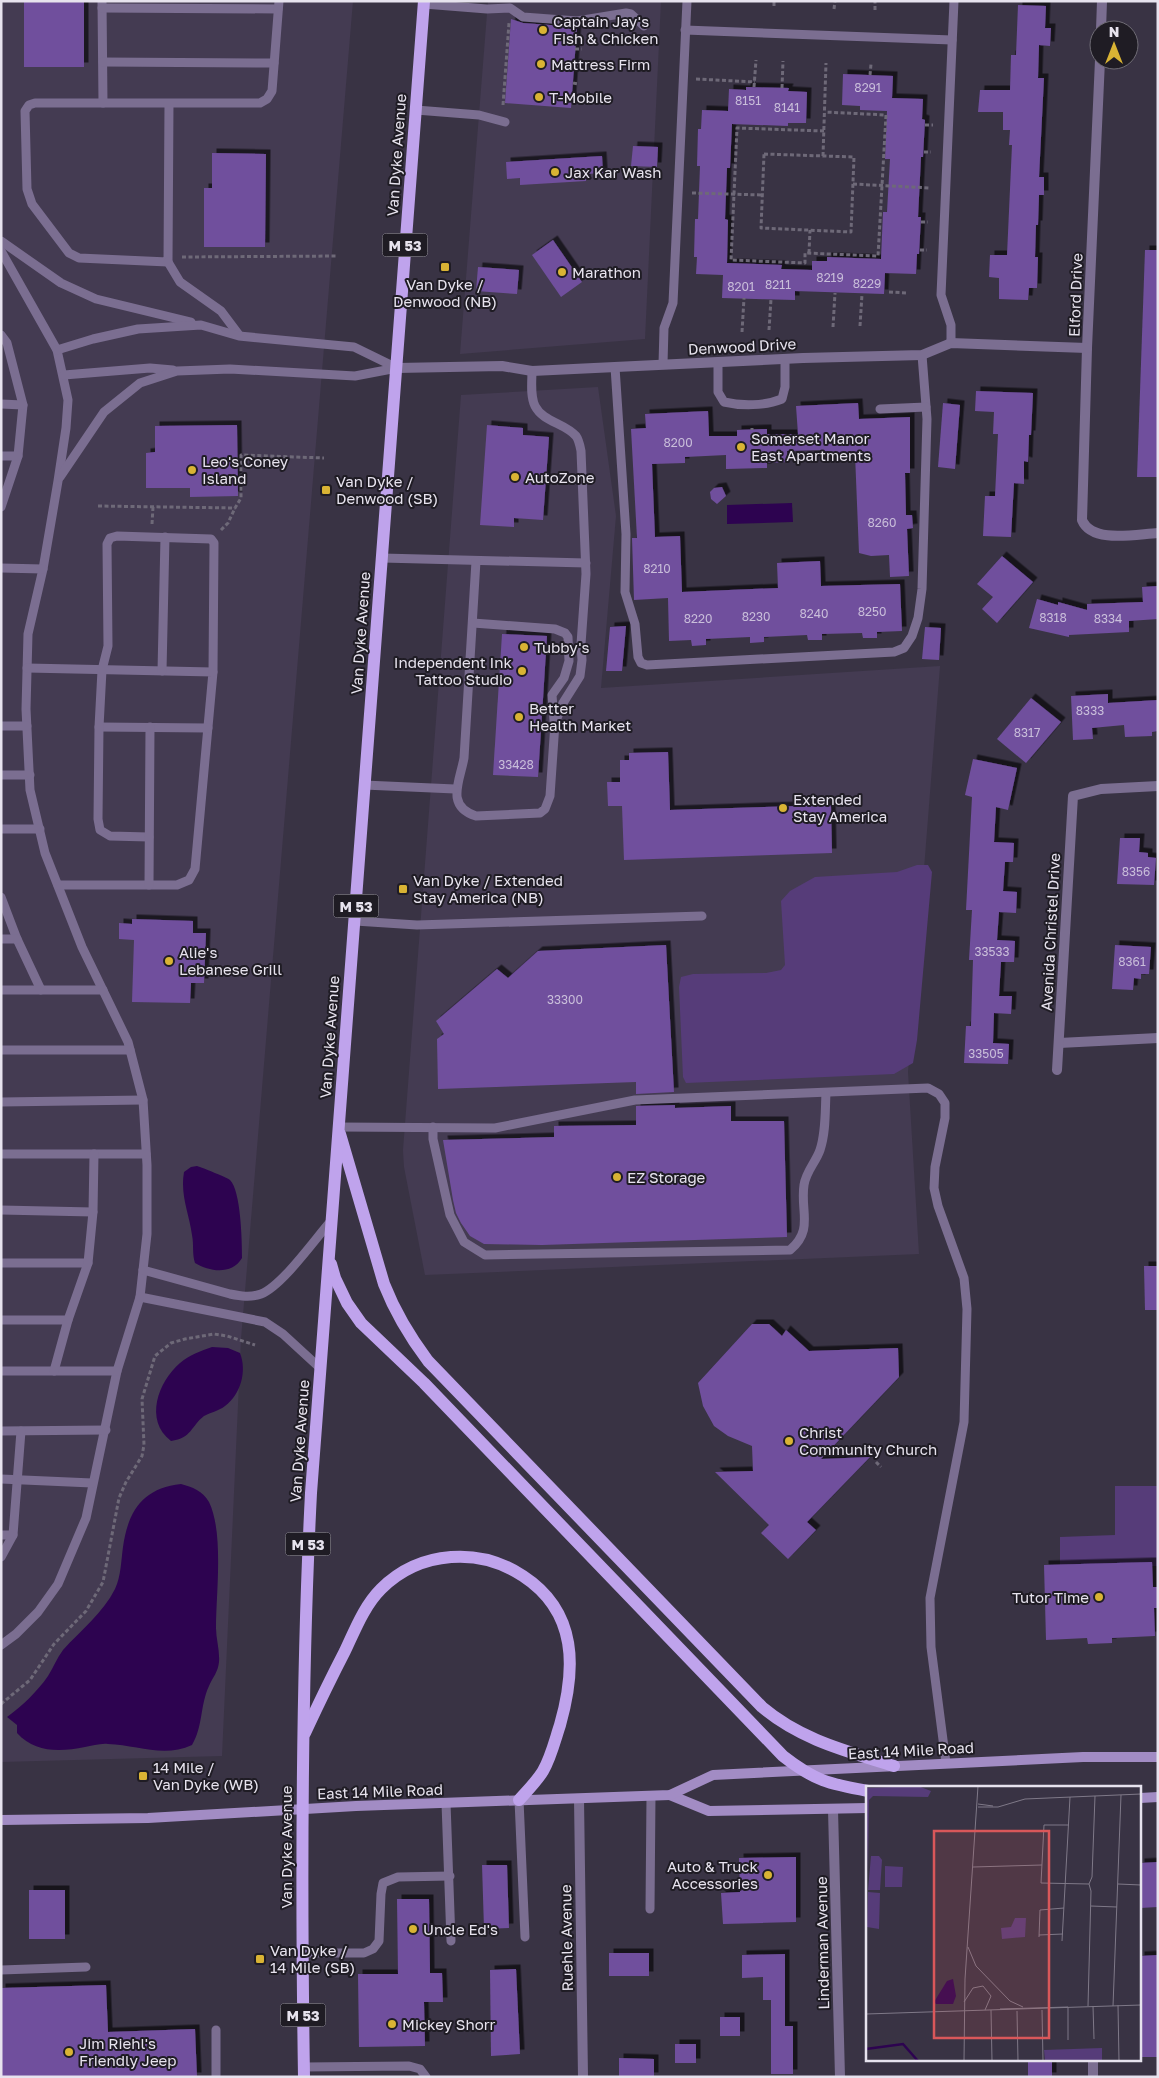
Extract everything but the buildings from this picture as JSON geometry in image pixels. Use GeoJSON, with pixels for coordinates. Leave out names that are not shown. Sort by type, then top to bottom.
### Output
{"type":"FeatureCollection","features":[{"type":"Feature","properties":{"kind":"main road","name":"Van Dyke Avenue"},"geometry":{"type":"LineString","coordinates":[[304,2072],[302,1809],[308,1557],[328,1254],[424,2]]}},
{"type":"Feature","properties":{"kind":"main road"},"geometry":{"type":"LineString","coordinates":[[338,1127],[384,1284],[404,1326],[428,1361],[762,1707],[786,1726],[821,1743],[894,1766]]}},
{"type":"Feature","properties":{"kind":"main road"},"geometry":{"type":"LineString","coordinates":[[328,1254],[335,1278],[347,1303],[362,1323],[424,1383],[783,1756],[800,1769],[832,1785],[866,1791]]}},
{"type":"Feature","properties":{"kind":"main road"},"geometry":{"type":"LineString","coordinates":[[303,1737],[360,1619],[380,1591],[392,1579],[426,1561],[463,1556],[483,1558],[517,1572],[532,1582],[555,1608],[568,1643],[571,1664],[570,1685],[554,1745],[542,1772],[519,1800]]}},
{"type":"Feature","properties":{"kind":"main road","name":"East 14 Mile Road"},"geometry":{"type":"LineString","coordinates":[[670,1796],[713,1775],[800,1769],[1082,1757],[1158,1756]]}},
{"type":"Feature","properties":{"kind":"main road","name":"East 14 Mile Road"},"geometry":{"type":"LineString","coordinates":[[1,1820],[148,1818],[302,1809],[651,1796],[670,1796],[709,1811],[866,1808]]}},
{"type":"Feature","properties":{"kind":"main road"},"geometry":{"type":"LineString","coordinates":[[1142,1798],[1158,1797]]}},
{"type":"Feature","properties":{"kind":"street"},"geometry":{"type":"LineString","coordinates":[[1101,20],[1102,1]]}},
{"type":"Feature","properties":{"kind":"street","name":"Elford Drive"},"geometry":{"type":"LineString","coordinates":[[1100,70],[1087,348],[1082,520],[1088,529],[1098,535],[1158,533]]}},
{"type":"Feature","properties":{"kind":"street","name":"Denwood Drive"},"geometry":{"type":"LineString","coordinates":[[397,368],[502,366],[532,371],[663,364],[922,355],[951,343],[1087,348]]}},
{"type":"Feature","properties":{"kind":"street","name":"Avenida Christel Drive"},"geometry":{"type":"LineString","coordinates":[[1057,1070],[1073,796],[1101,789],[1158,786]]}},
{"type":"Feature","properties":{"kind":"street"},"geometry":{"type":"LineString","coordinates":[[1059,1043],[1158,1038]]}},
{"type":"Feature","properties":{"kind":"street","name":"Ruehle Avenue"},"geometry":{"type":"LineString","coordinates":[[579,1799],[583,2077]]}},
{"type":"Feature","properties":{"kind":"street","name":"Linderman Avenue"},"geometry":{"type":"LineString","coordinates":[[834,1810],[840,2077]]}},
{"type":"Feature","properties":{"kind":"street"},"geometry":{"type":"LineString","coordinates":[[1093,2060],[1093,2077]]}},
{"type":"Feature","properties":{"kind":"lane"},"geometry":{"type":"LineString","coordinates":[[663,364],[664,328],[673,303],[687,1]]}},
{"type":"Feature","properties":{"kind":"lane"},"geometry":{"type":"LineString","coordinates":[[951,343],[951,325],[941,295],[954,1]]}},
{"type":"Feature","properties":{"kind":"lane"},"geometry":{"type":"LineString","coordinates":[[424,2],[487,9],[510,8],[523,17],[577,21],[626,13],[631,14],[644,26]]}},
{"type":"Feature","properties":{"kind":"lane"},"geometry":{"type":"LineString","coordinates":[[103,103],[102,5],[278,5],[272,91],[268,100],[260,103],[169,103],[103,103],[35,103],[29,105],[25,111],[27,189],[32,204],[69,253],[79,258],[168,262]]}},
{"type":"Feature","properties":{"kind":"lane"},"geometry":{"type":"LineString","coordinates":[[686,30],[952,40]]}},
{"type":"Feature","properties":{"kind":"lane"},"geometry":{"type":"LineString","coordinates":[[103,62],[274,63]]}},
{"type":"Feature","properties":{"kind":"lane"},"geometry":{"type":"LineString","coordinates":[[169,103],[168,262],[180,282],[221,311],[239,336]]}},
{"type":"Feature","properties":{"kind":"lane"},"geometry":{"type":"LineString","coordinates":[[416,110],[479,115],[505,122]]}},
{"type":"Feature","properties":{"kind":"lane"},"geometry":{"type":"LineString","coordinates":[[1,241],[61,283],[96,299],[201,324],[239,336],[354,347],[397,368]]}},
{"type":"Feature","properties":{"kind":"lane"},"geometry":{"type":"LineString","coordinates":[[1,251],[57,350],[68,400],[66,428],[43,569],[28,634],[27,726],[30,790],[45,853],[82,947],[128,1042],[143,1100],[147,1234],[140,1296],[117,1372],[86,1518],[58,1584],[38,1612],[16,1634],[1,1645]]}},
{"type":"Feature","properties":{"kind":"lane"},"geometry":{"type":"LineString","coordinates":[[57,350],[93,339],[138,330],[201,324]]}},
{"type":"Feature","properties":{"kind":"lane"},"geometry":{"type":"LineString","coordinates":[[1,334],[23,405],[18,456],[1,507]]}},
{"type":"Feature","properties":{"kind":"lane"},"geometry":{"type":"LineString","coordinates":[[615,367],[626,534],[625,592],[635,624],[638,657],[641,663],[647,665],[894,652],[904,648],[912,636],[918,618],[922,589],[926,406],[922,355]]}},
{"type":"Feature","properties":{"kind":"lane"},"geometry":{"type":"LineString","coordinates":[[718,362],[718,392],[724,402],[743,404],[774,402],[782,398],[785,388],[785,359]]}},
{"type":"Feature","properties":{"kind":"lane"},"geometry":{"type":"LineString","coordinates":[[64,375],[150,368],[177,371],[230,369],[355,376],[397,368]]}},
{"type":"Feature","properties":{"kind":"lane"},"geometry":{"type":"LineString","coordinates":[[58,481],[104,412],[140,384],[177,371]]}},
{"type":"Feature","properties":{"kind":"lane"},"geometry":{"type":"LineString","coordinates":[[532,371],[532,392],[535,406],[544,417],[567,429],[577,437],[582,451],[586,563],[580,676],[563,703],[555,723]]}},
{"type":"Feature","properties":{"kind":"lane"},"geometry":{"type":"LineString","coordinates":[[1,404],[23,405]]}},
{"type":"Feature","properties":{"kind":"lane"},"geometry":{"type":"LineString","coordinates":[[880,409],[926,406]]}},
{"type":"Feature","properties":{"kind":"lane"},"geometry":{"type":"LineString","coordinates":[[1,456],[18,456]]}},
{"type":"Feature","properties":{"kind":"lane"},"geometry":{"type":"LineString","coordinates":[[58,885],[177,884],[189,880],[196,869],[212,672],[214,544],[211,538],[117,536],[110,538],[107,544],[108,646],[102,670],[98,727],[98,820],[100,830],[110,836],[149,837]]}},
{"type":"Feature","properties":{"kind":"lane"},"geometry":{"type":"LineString","coordinates":[[162,671],[165,537]]}},
{"type":"Feature","properties":{"kind":"lane"},"geometry":{"type":"LineString","coordinates":[[382,558],[586,563]]}},
{"type":"Feature","properties":{"kind":"lane"},"geometry":{"type":"LineString","coordinates":[[473,623],[555,629],[565,633],[568,637],[568,661],[564,678],[552,695],[555,723],[550,796],[545,809],[540,813],[476,816],[461,808],[455,789],[464,758],[476,561]]}},
{"type":"Feature","properties":{"kind":"lane"},"geometry":{"type":"LineString","coordinates":[[1,568],[43,569]]}},
{"type":"Feature","properties":{"kind":"lane"},"geometry":{"type":"LineString","coordinates":[[27,668],[212,672]]}},
{"type":"Feature","properties":{"kind":"lane"},"geometry":{"type":"LineString","coordinates":[[1,726],[27,726]]}},
{"type":"Feature","properties":{"kind":"lane"},"geometry":{"type":"LineString","coordinates":[[98,727],[208,728]]}},
{"type":"Feature","properties":{"kind":"lane"},"geometry":{"type":"LineString","coordinates":[[148,885],[150,727]]}},
{"type":"Feature","properties":{"kind":"lane"},"geometry":{"type":"LineString","coordinates":[[1,775],[30,775]]}},
{"type":"Feature","properties":{"kind":"lane"},"geometry":{"type":"LineString","coordinates":[[364,785],[455,789]]}},
{"type":"Feature","properties":{"kind":"lane"},"geometry":{"type":"LineString","coordinates":[[1,829],[40,829]]}},
{"type":"Feature","properties":{"kind":"lane"},"geometry":{"type":"LineString","coordinates":[[1,897],[17,939],[41,990]]}},
{"type":"Feature","properties":{"kind":"lane"},"geometry":{"type":"LineString","coordinates":[[355,921],[417,925],[702,916]]}},
{"type":"Feature","properties":{"kind":"lane"},"geometry":{"type":"LineString","coordinates":[[1,939],[17,939]]}},
{"type":"Feature","properties":{"kind":"lane"},"geometry":{"type":"LineString","coordinates":[[1,990],[103,990]]}},
{"type":"Feature","properties":{"kind":"lane"},"geometry":{"type":"LineString","coordinates":[[1,1050],[130,1050]]}},
{"type":"Feature","properties":{"kind":"lane"},"geometry":{"type":"LineString","coordinates":[[338,1127],[494,1128],[635,1100],[928,1088],[939,1094],[945,1104],[945,1118],[935,1167],[934,1188],[938,1206],[964,1278],[967,1310],[964,1422],[930,1598],[931,1648],[946,1763]]}},
{"type":"Feature","properties":{"kind":"lane"},"geometry":{"type":"LineString","coordinates":[[433,1127],[450,1215],[464,1242],[485,1255],[790,1250],[800,1241],[804,1228],[804,1185],[810,1165],[819,1153],[824,1139],[826,1093]]}},
{"type":"Feature","properties":{"kind":"lane"},"geometry":{"type":"LineString","coordinates":[[1,1102],[143,1100]]}},
{"type":"Feature","properties":{"kind":"lane"},"geometry":{"type":"LineString","coordinates":[[1,1154],[146,1154]]}},
{"type":"Feature","properties":{"kind":"lane"},"geometry":{"type":"LineString","coordinates":[[54,1371],[68,1320],[88,1263],[93,1212],[94,1154]]}},
{"type":"Feature","properties":{"kind":"lane"},"geometry":{"type":"LineString","coordinates":[[1,1210],[93,1212]]}},
{"type":"Feature","properties":{"kind":"lane"},"geometry":{"type":"LineString","coordinates":[[143,1270],[230,1294],[241,1296],[260,1294],[275,1285],[331,1221]]}},
{"type":"Feature","properties":{"kind":"lane"},"geometry":{"type":"LineString","coordinates":[[1,1263],[88,1263]]}},
{"type":"Feature","properties":{"kind":"lane"},"geometry":{"type":"LineString","coordinates":[[140,1296],[265,1322],[283,1334],[320,1368]]}},
{"type":"Feature","properties":{"kind":"lane"},"geometry":{"type":"LineString","coordinates":[[1,1320],[68,1320]]}},
{"type":"Feature","properties":{"kind":"lane"},"geometry":{"type":"LineString","coordinates":[[1,1371],[117,1372]]}},
{"type":"Feature","properties":{"kind":"lane"},"geometry":{"type":"LineString","coordinates":[[1,1431],[106,1430]]}},
{"type":"Feature","properties":{"kind":"lane"},"geometry":{"type":"LineString","coordinates":[[1,1557],[13,1534],[21,1431]]}},
{"type":"Feature","properties":{"kind":"lane"},"geometry":{"type":"LineString","coordinates":[[1,1479],[92,1483]]}},
{"type":"Feature","properties":{"kind":"lane"},"geometry":{"type":"LineString","coordinates":[[1,1534],[13,1534]]}},
{"type":"Feature","properties":{"kind":"lane"},"geometry":{"type":"LineString","coordinates":[[650,1909],[651,1796]]}},
{"type":"Feature","properties":{"kind":"lane"},"geometry":{"type":"LineString","coordinates":[[519,1800],[525,1937]]}},
{"type":"Feature","properties":{"kind":"lane"},"geometry":{"type":"LineString","coordinates":[[446,1803],[451,1941]]}},
{"type":"Feature","properties":{"kind":"lane"},"geometry":{"type":"LineString","coordinates":[[302,1953],[364,1953],[373,1949],[379,1941],[381,1894],[384,1883],[398,1877],[450,1876]]}},
{"type":"Feature","properties":{"kind":"lane"},"geometry":{"type":"LineString","coordinates":[[1,1970],[86,1967]]}},
{"type":"Feature","properties":{"kind":"lane"},"geometry":{"type":"LineString","coordinates":[[216,2030],[216,2077]]}},
{"type":"Feature","properties":{"kind":"lane"},"geometry":{"type":"LineString","coordinates":[[304,2072],[409,2066],[420,2069],[426,2077]]}},
{"type":"Feature","properties":{"kind":"path"},"geometry":{"type":"LineString","coordinates":[[774,1],[774,6]]}},
{"type":"Feature","properties":{"kind":"path"},"geometry":{"type":"LineString","coordinates":[[834,9],[835,1]]}},
{"type":"Feature","properties":{"kind":"path"},"geometry":{"type":"LineString","coordinates":[[875,1],[875,10]]}},
{"type":"Feature","properties":{"kind":"path"},"geometry":{"type":"LineString","coordinates":[[503,105],[509,45],[509,20]]}},
{"type":"Feature","properties":{"kind":"path"},"geometry":{"type":"LineString","coordinates":[[575,49],[582,50]]}},
{"type":"Feature","properties":{"kind":"path"},"geometry":{"type":"LineString","coordinates":[[754,87],[756,60]]}},
{"type":"Feature","properties":{"kind":"path"},"geometry":{"type":"LineString","coordinates":[[782,88],[783,61]]}},
{"type":"Feature","properties":{"kind":"path"},"geometry":{"type":"LineString","coordinates":[[823,156],[826,63]]}},
{"type":"Feature","properties":{"kind":"path"},"geometry":{"type":"LineString","coordinates":[[870,64],[870,75]]}},
{"type":"Feature","properties":{"kind":"path"},"geometry":{"type":"LineString","coordinates":[[574,66],[580,66]]}},
{"type":"Feature","properties":{"kind":"path"},"geometry":{"type":"LineString","coordinates":[[696,79],[755,82]]}},
{"type":"Feature","properties":{"kind":"path"},"geometry":{"type":"LineString","coordinates":[[573,83],[579,84]]}},
{"type":"Feature","properties":{"kind":"path"},"geometry":{"type":"LineString","coordinates":[[572,100],[578,100]]}},
{"type":"Feature","properties":{"kind":"path"},"geometry":{"type":"LineString","coordinates":[[824,131],[752,127],[737,128],[734,194],[730,225],[729,253],[731,260],[774,263],[805,262],[805,253],[835,256],[878,256],[880,248],[886,115],[867,112],[825,112]]}},
{"type":"Feature","properties":{"kind":"path"},"geometry":{"type":"LineString","coordinates":[[925,125],[933,125]]}},
{"type":"Feature","properties":{"kind":"path"},"geometry":{"type":"LineString","coordinates":[[731,135],[736,135]]}},
{"type":"Feature","properties":{"kind":"path"},"geometry":{"type":"LineString","coordinates":[[924,152],[931,152]]}},
{"type":"Feature","properties":{"kind":"path"},"geometry":{"type":"LineString","coordinates":[[764,154],[823,156],[854,157],[850,232],[761,228],[764,154]]}},
{"type":"Feature","properties":{"kind":"path"},"geometry":{"type":"LineString","coordinates":[[730,162],[735,162]]}},
{"type":"Feature","properties":{"kind":"path"},"geometry":{"type":"LineString","coordinates":[[853,184],[930,188]]}},
{"type":"Feature","properties":{"kind":"path"},"geometry":{"type":"LineString","coordinates":[[692,192],[762,195]]}},
{"type":"Feature","properties":{"kind":"path"},"geometry":{"type":"LineString","coordinates":[[921,222],[928,222]]}},
{"type":"Feature","properties":{"kind":"path"},"geometry":{"type":"LineString","coordinates":[[809,253],[810,230]]}},
{"type":"Feature","properties":{"kind":"path"},"geometry":{"type":"LineString","coordinates":[[920,250],[927,250]]}},
{"type":"Feature","properties":{"kind":"path"},"geometry":{"type":"LineString","coordinates":[[168,262],[185,256],[338,256]]}},
{"type":"Feature","properties":{"kind":"path"},"geometry":{"type":"LineString","coordinates":[[889,292],[907,293]]}},
{"type":"Feature","properties":{"kind":"path"},"geometry":{"type":"LineString","coordinates":[[833,327],[835,293]]}},
{"type":"Feature","properties":{"kind":"path"},"geometry":{"type":"LineString","coordinates":[[860,326],[862,294]]}},
{"type":"Feature","properties":{"kind":"path"},"geometry":{"type":"LineString","coordinates":[[742,332],[744,298]]}},
{"type":"Feature","properties":{"kind":"path"},"geometry":{"type":"LineString","coordinates":[[769,330],[771,299]]}},
{"type":"Feature","properties":{"kind":"path"},"geometry":{"type":"LineString","coordinates":[[211,538],[228,523],[241,498],[241,455],[324,458]]}},
{"type":"Feature","properties":{"kind":"path"},"geometry":{"type":"LineString","coordinates":[[98,506],[236,508]]}},
{"type":"Feature","properties":{"kind":"path"},"geometry":{"type":"LineString","coordinates":[[152,536],[153,507]]}},
{"type":"Feature","properties":{"kind":"path"},"geometry":{"type":"LineString","coordinates":[[1,1704],[30,1680],[54,1644],[86,1611],[103,1582],[120,1498],[126,1482],[142,1456],[144,1445],[142,1399],[155,1356],[171,1343],[214,1334],[255,1345]]}},
{"type":"Feature","properties":{"kind":"path"},"geometry":{"type":"LineString","coordinates":[[876,1462],[881,1467]]}},
{"type":"Feature","properties":{"kind":"shaded area"},"geometry":{"type":"Polygon","coordinates":[[[1,1],[353,1],[241,1339],[222,1756],[1,1762],[1,1]]]}},
{"type":"Feature","properties":{"kind":"shaded area"},"geometry":{"type":"Polygon","coordinates":[[[488,1],[661,1],[645,339],[460,354],[488,1]]]}},
{"type":"Feature","properties":{"kind":"shaded area"},"geometry":{"type":"Polygon","coordinates":[[[598,387],[616,516],[601,688],[940,666],[908,1072],[919,1254],[425,1275],[404,1167],[403,1150],[461,395],[598,387]]]}},
{"type":"Feature","properties":{"kind":"shaded area"},"geometry":{"type":"Polygon","coordinates":[[[792,503],[793,522],[727,524],[727,505],[792,503]]]}},
{"type":"Feature","properties":{"kind":"shaded area"},"geometry":{"type":"Polygon","coordinates":[[[917,865],[928,865],[932,872],[917,1040],[913,1063],[894,1074],[686,1083],[683,1077],[679,987],[681,977],[693,974],[766,973],[781,970],[785,965],[781,901],[790,891],[815,877],[897,872],[917,865]]]}},
{"type":"Feature","properties":{"kind":"shaded area"},"geometry":{"type":"Polygon","coordinates":[[[197,1166],[230,1180],[237,1194],[242,1258],[233,1267],[227,1269],[214,1270],[195,1263],[183,1180],[184,1172],[191,1167],[197,1166]]]}},
{"type":"Feature","properties":{"kind":"shaded area"},"geometry":{"type":"Polygon","coordinates":[[[212,1347],[228,1348],[240,1353],[243,1375],[239,1389],[225,1406],[204,1416],[183,1437],[171,1441],[158,1423],[156,1412],[160,1390],[172,1371],[180,1363],[191,1355],[212,1347]]]}},
{"type":"Feature","properties":{"kind":"shaded area"},"geometry":{"type":"Polygon","coordinates":[[[181,1484],[193,1488],[207,1498],[214,1515],[218,1546],[216,1628],[219,1662],[206,1693],[198,1731],[192,1745],[182,1749],[161,1751],[105,1744],[57,1750],[40,1748],[24,1740],[17,1733],[17,1725],[7,1717],[39,1688],[63,1650],[98,1614],[110,1598],[118,1579],[125,1534],[134,1512],[147,1496],[157,1490],[181,1484]]]}},
{"type":"Feature","properties":{"kind":"shaded area"},"geometry":{"type":"Polygon","coordinates":[[[1115,1486],[1158,1486],[1158,1566],[1152,1566],[1152,1562],[1060,1565],[1060,1537],[1115,1535],[1115,1486]]]}},
{"type":"Feature","properties":{"kind":"place","name":"Captain Jay's Fish & Chicken"},"geometry":{"type":"Point","coordinates":[543,30]}},
{"type":"Feature","properties":{"kind":"place","name":"Mattress Firm"},"geometry":{"type":"Point","coordinates":[541,64]}},
{"type":"Feature","properties":{"kind":"place","name":"T-Mobile"},"geometry":{"type":"Point","coordinates":[539,97]}},
{"type":"Feature","properties":{"kind":"place","name":"Jax Kar Wash"},"geometry":{"type":"Point","coordinates":[555,172]}},
{"type":"Feature","properties":{"kind":"place","name":"Van Dyke / Denwood (NB)"},"geometry":{"type":"Point","coordinates":[445,267]}},
{"type":"Feature","properties":{"kind":"place","name":"Marathon"},"geometry":{"type":"Point","coordinates":[562,272]}},
{"type":"Feature","properties":{"kind":"place","name":"Somerset Manor East Apartments"},"geometry":{"type":"Point","coordinates":[741,447]}},
{"type":"Feature","properties":{"kind":"place","name":"Leo's Coney Island"},"geometry":{"type":"Point","coordinates":[192,470]}},
{"type":"Feature","properties":{"kind":"place","name":"AutoZone"},"geometry":{"type":"Point","coordinates":[515,477]}},
{"type":"Feature","properties":{"kind":"place","name":"Van Dyke / Denwood (SB)"},"geometry":{"type":"Point","coordinates":[326,490]}},
{"type":"Feature","properties":{"kind":"place","name":"Tubby's"},"geometry":{"type":"Point","coordinates":[524,647]}},
{"type":"Feature","properties":{"kind":"place","name":"Independent Ink Tattoo Studio"},"geometry":{"type":"Point","coordinates":[522,671]}},
{"type":"Feature","properties":{"kind":"place","name":"Better Health Market"},"geometry":{"type":"Point","coordinates":[519,717]}},
{"type":"Feature","properties":{"kind":"place","name":"Extended Stay America"},"geometry":{"type":"Point","coordinates":[783,808]}},
{"type":"Feature","properties":{"kind":"place","name":"Van Dyke / Extended Stay America (NB)"},"geometry":{"type":"Point","coordinates":[403,889]}},
{"type":"Feature","properties":{"kind":"place","name":"Alie's Lebanese Grill"},"geometry":{"type":"Point","coordinates":[169,961]}},
{"type":"Feature","properties":{"kind":"place","name":"EZ Storage"},"geometry":{"type":"Point","coordinates":[617,1177]}},
{"type":"Feature","properties":{"kind":"place","name":"Christ Community Church"},"geometry":{"type":"Point","coordinates":[789,1441]}},
{"type":"Feature","properties":{"kind":"place","name":"Tutor Time"},"geometry":{"type":"Point","coordinates":[1099,1597]}},
{"type":"Feature","properties":{"kind":"place","name":"14 Mile / Van Dyke (WB)"},"geometry":{"type":"Point","coordinates":[143,1776]}},
{"type":"Feature","properties":{"kind":"place","name":"Auto & Truck Accessories"},"geometry":{"type":"Point","coordinates":[768,1875]}},
{"type":"Feature","properties":{"kind":"place","name":"Uncle Ed's"},"geometry":{"type":"Point","coordinates":[413,1929]}},
{"type":"Feature","properties":{"kind":"place","name":"Van Dyke / 14 Mile (SB)"},"geometry":{"type":"Point","coordinates":[260,1959]}},
{"type":"Feature","properties":{"kind":"place","name":"Mickey Shorr"},"geometry":{"type":"Point","coordinates":[392,2024]}},
{"type":"Feature","properties":{"kind":"place","name":"Jim Riehl's Friendly Jeep"},"geometry":{"type":"Point","coordinates":[69,2052]}}]}
